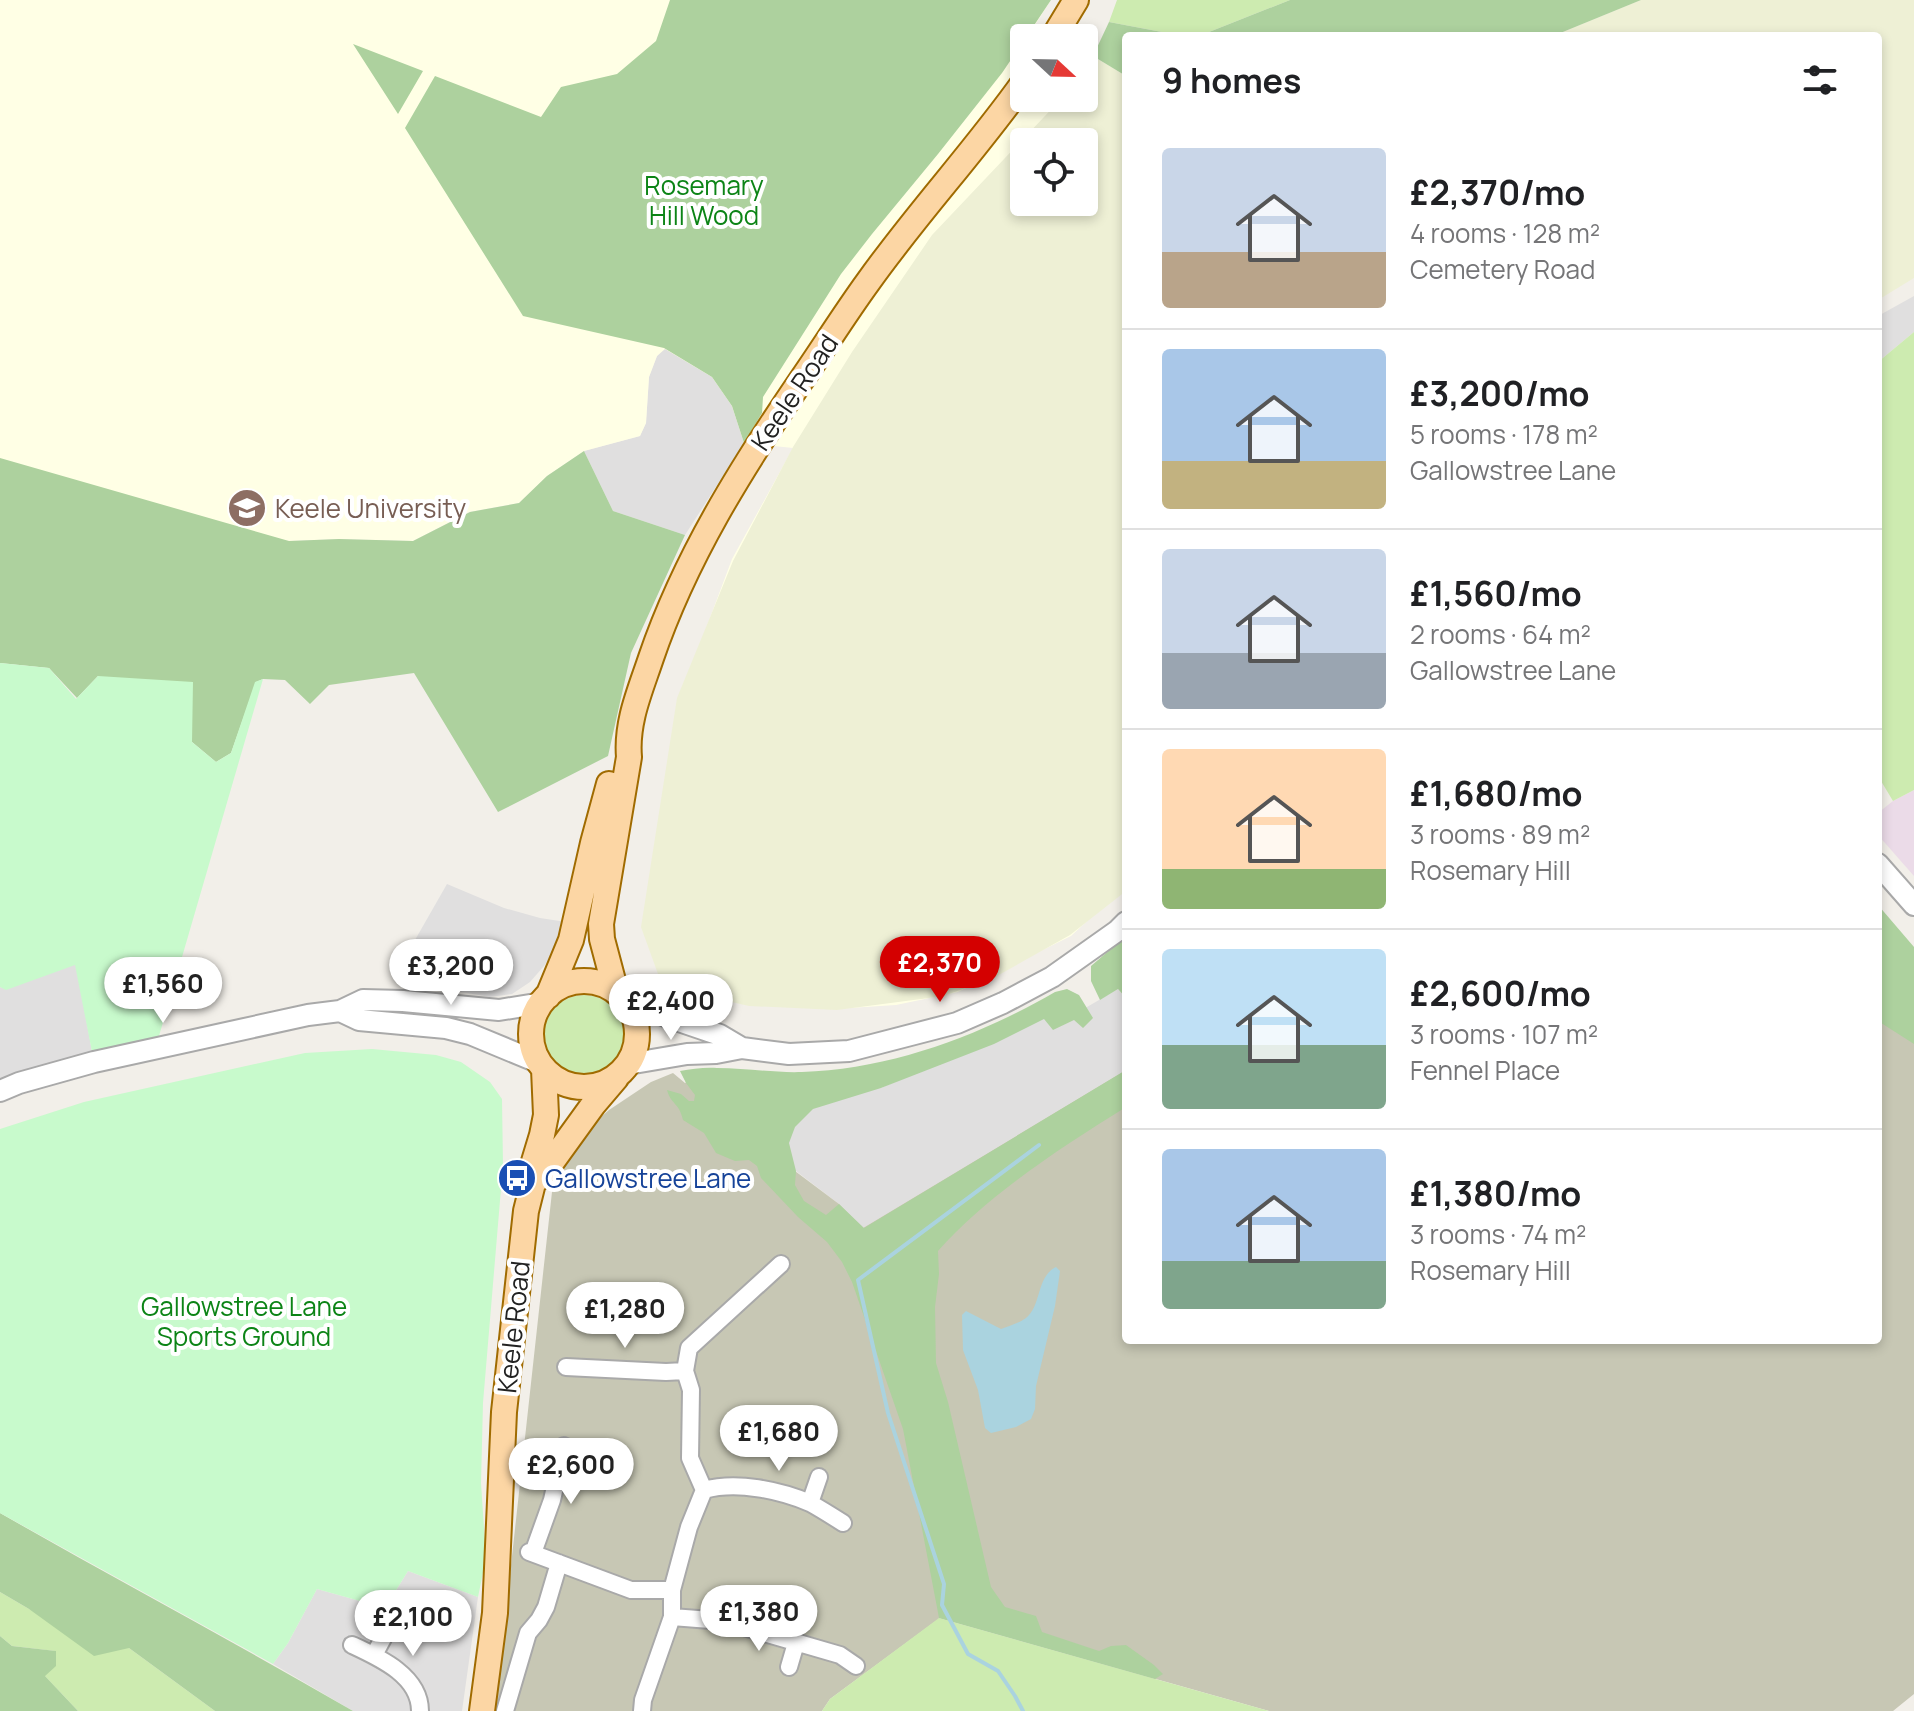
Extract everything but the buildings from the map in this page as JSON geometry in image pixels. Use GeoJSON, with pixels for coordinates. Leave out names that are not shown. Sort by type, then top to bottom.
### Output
{"type":"FeatureCollection","features":[{"type":"Feature","properties":{"kind":"main road"},"geometry":{"type":"LineString","coordinates":[[1061,24],[1076,0]]}},
{"type":"Feature","properties":{"kind":"main road","name":"Keele Road"},"geometry":{"type":"LineString","coordinates":[[545,999],[571,940],[617,755],[627,738],[656,645],[677,593],[712,520],[868,281],[1010,102]]}},
{"type":"Feature","properties":{"kind":"main road","name":"Keele Road"},"geometry":{"type":"LineString","coordinates":[[618,994],[602,939],[601,924],[629,757],[627,738]]}},
{"type":"Feature","properties":{"kind":"main road"},"geometry":{"type":"LineString","coordinates":[[583,981],[603,985],[618,994],[628,1004],[636,1023],[636,1045],[624,1068],[603,1084],[583,1087],[563,1083],[542,1066],[535,1054],[531,1034],[536,1014],[545,999],[564,986],[583,981]]}},
{"type":"Feature","properties":{"kind":"main road","name":"Keele Road"},"geometry":{"type":"LineString","coordinates":[[482,1711],[495,1613],[504,1412],[526,1211],[533,1183],[532,1168],[546,1115],[542,1066]]}},
{"type":"Feature","properties":{"kind":"main road","name":"Keele Road"},"geometry":{"type":"LineString","coordinates":[[533,1183],[624,1068]]}},
{"type":"Feature","properties":{"kind":"street"},"geometry":{"type":"LineString","coordinates":[[1882,869],[1914,905]]}},
{"type":"Feature","properties":{"kind":"street"},"geometry":{"type":"LineString","coordinates":[[624,1068],[687,1054],[742,1048],[789,1054],[849,1051],[957,1023],[1052,977],[1122,926]]}},
{"type":"Feature","properties":{"kind":"street"},"geometry":{"type":"LineString","coordinates":[[618,994],[670,1018],[720,1035],[742,1048]]}},
{"type":"Feature","properties":{"kind":"street"},"geometry":{"type":"LineString","coordinates":[[0,1091],[94,1062],[308,1015],[340,1011],[363,1000],[499,1010],[545,999]]}},
{"type":"Feature","properties":{"kind":"street"},"geometry":{"type":"LineString","coordinates":[[340,1011],[359,1020],[446,1028],[470,1034],[542,1066]]}},
{"type":"Feature","properties":{"kind":"street"},"geometry":{"type":"LineString","coordinates":[[642,1711],[672,1617],[672,1590],[689,1527],[704,1490],[690,1458],[691,1390],[685,1371],[689,1348],[781,1264]]}},
{"type":"Feature","properties":{"kind":"street"},"geometry":{"type":"LineString","coordinates":[[566,1367],[685,1371]]}},
{"type":"Feature","properties":{"kind":"street"},"geometry":{"type":"LineString","coordinates":[[564,1446],[552,1500],[531,1552],[631,1590],[672,1590]]}},
{"type":"Feature","properties":{"kind":"street"},"geometry":{"type":"LineString","coordinates":[[810,1503],[819,1477]]}},
{"type":"Feature","properties":{"kind":"street"},"geometry":{"type":"LineString","coordinates":[[704,1490],[721,1486],[770,1491],[810,1503],[843,1523]]}},
{"type":"Feature","properties":{"kind":"street"},"geometry":{"type":"LineString","coordinates":[[505,1711],[528,1633],[546,1607],[559,1563]]}},
{"type":"Feature","properties":{"kind":"street"},"geometry":{"type":"LineString","coordinates":[[672,1617],[723,1621],[840,1655],[856,1666]]}},
{"type":"Feature","properties":{"kind":"street"},"geometry":{"type":"LineString","coordinates":[[374,1655],[388,1629]]}},
{"type":"Feature","properties":{"kind":"street"},"geometry":{"type":"LineString","coordinates":[[789,1667],[796,1643]]}},
{"type":"Feature","properties":{"kind":"street"},"geometry":{"type":"LineString","coordinates":[[352,1645],[398,1671],[411,1684],[420,1701],[420,1711]]}},
{"type":"Feature","properties":{"kind":"shaded area","name":"Keele University"},"geometry":{"type":"Polygon","coordinates":[[[0,0],[1051,0],[1036,24],[1010,24],[1010,112],[1098,112],[1098,61],[1122,74],[1122,889],[1071,936],[958,992],[896,1005],[834,1009],[680,698],[732,559],[793,448],[744,443],[732,406],[712,377],[665,349],[657,356],[649,377],[646,423],[640,436],[584,451],[547,476],[519,503],[469,512],[413,541],[289,541],[0,532],[0,0]]]}},
{"type":"Feature","properties":{"kind":"shaded area"},"geometry":{"type":"Polygon","coordinates":[[[1641,0],[1914,0],[1914,278],[1882,298],[1882,32],[1563,32],[1641,0]]]}},
{"type":"Feature","properties":{"kind":"shaded area"},"geometry":{"type":"Polygon","coordinates":[[[1098,59],[1122,74],[1122,894],[1070,935],[997,976],[944,996],[837,1010],[749,1006],[692,993],[658,974],[641,927],[677,698],[733,561],[793,447],[852,352],[932,235],[1010,153],[1010,216],[1098,216],[1098,128],[1034,128],[1049,112],[1098,112],[1098,59]]]}},
{"type":"Feature","properties":{"kind":"shaded area"},"geometry":{"type":"Polygon","coordinates":[[[1914,296],[1914,332],[1882,359],[1882,314],[1914,296]]]}},
{"type":"Feature","properties":{"kind":"shaded area"},"geometry":{"type":"Polygon","coordinates":[[[664,348],[712,377],[732,406],[744,443],[685,535],[613,511],[584,451],[640,436],[646,423],[649,377],[657,356],[664,348]]]}},
{"type":"Feature","properties":{"kind":"shaded area"},"geometry":{"type":"Polygon","coordinates":[[[1914,790],[1914,876],[1882,840],[1882,810],[1914,790]]]}},
{"type":"Feature","properties":{"kind":"shaded area"},"geometry":{"type":"Polygon","coordinates":[[[447,884],[504,908],[566,922],[559,943],[530,982],[512,994],[490,997],[455,991],[460,966],[415,940],[447,884]]]}},
{"type":"Feature","properties":{"kind":"shaded area"},"geometry":{"type":"Polygon","coordinates":[[[1882,916],[1914,950],[1914,1694],[1893,1711],[1269,1711],[940,1618],[830,1699],[822,1711],[495,1711],[552,1192],[568,1153],[609,1110],[651,1082],[673,1073],[685,1083],[689,1081],[839,1204],[863,1228],[1122,1072],[1122,1344],[1882,1344],[1882,916]]]}},
{"type":"Feature","properties":{"kind":"shaded area"},"geometry":{"type":"Polygon","coordinates":[[[76,964],[94,1062],[0,1091],[0,987],[6,989],[76,964]]]}},
{"type":"Feature","properties":{"kind":"shaded area"},"geometry":{"type":"Polygon","coordinates":[[[1118,989],[1122,994],[1122,1072],[863,1228],[839,1204],[706,1094],[881,1088],[1058,1011],[1068,1018],[1118,989]]]}},
{"type":"Feature","properties":{"kind":"shaded area"},"geometry":{"type":"Polygon","coordinates":[[[408,1571],[478,1597],[462,1711],[353,1711],[273,1664],[317,1589],[385,1608],[408,1571]]]}},
{"type":"Feature","properties":{"kind":"green space","name":"Rosemary Hill Wood"},"geometry":{"type":"Polygon","coordinates":[[[670,0],[1051,0],[1035,24],[1010,24],[1010,61],[841,274],[763,397],[762,413],[744,443],[732,406],[712,377],[664,348],[523,316],[405,128],[435,76],[541,117],[561,87],[617,74],[656,41],[670,0]]]}},
{"type":"Feature","properties":{"kind":"green space"},"geometry":{"type":"Polygon","coordinates":[[[1117,0],[1290,0],[1209,32],[1162,32],[1109,22],[1117,0]]]}},
{"type":"Feature","properties":{"kind":"green space"},"geometry":{"type":"Polygon","coordinates":[[[1290,0],[1641,0],[1563,32],[1209,32],[1290,0]]]}},
{"type":"Feature","properties":{"kind":"green space"},"geometry":{"type":"Polygon","coordinates":[[[1109,22],[1162,32],[1122,32],[1122,74],[1098,59],[1098,45],[1109,22]]]}},
{"type":"Feature","properties":{"kind":"green space"},"geometry":{"type":"Polygon","coordinates":[[[353,44],[423,71],[398,114],[353,44]]]}},
{"type":"Feature","properties":{"kind":"green space"},"geometry":{"type":"Polygon","coordinates":[[[1914,332],[1914,790],[1893,801],[1882,783],[1882,359],[1914,332]]]}},
{"type":"Feature","properties":{"kind":"green space"},"geometry":{"type":"Polygon","coordinates":[[[584,451],[613,511],[685,535],[631,653],[608,756],[498,812],[414,673],[329,685],[310,704],[285,680],[263,679],[256,682],[231,753],[216,762],[98,676],[77,698],[49,668],[0,663],[0,458],[289,541],[413,541],[470,512],[519,503],[547,476],[584,451]]]}},
{"type":"Feature","properties":{"kind":"green space"},"geometry":{"type":"Polygon","coordinates":[[[0,663],[49,668],[76,699],[98,676],[193,682],[192,742],[216,762],[231,753],[255,682],[263,679],[157,1049],[94,1062],[75,965],[6,990],[0,987],[0,663]]]}},
{"type":"Feature","properties":{"kind":"green space"},"geometry":{"type":"Polygon","coordinates":[[[1882,910],[1914,947],[1914,1044],[1882,1024],[1882,910]]]}},
{"type":"Feature","properties":{"kind":"green space"},"geometry":{"type":"Polygon","coordinates":[[[1122,939],[1122,994],[1118,989],[1100,1000],[1091,981],[1091,966],[1122,939]]]}},
{"type":"Feature","properties":{"kind":"green space"},"geometry":{"type":"Polygon","coordinates":[[[1067,989],[1079,995],[1093,1018],[1083,1028],[1074,1020],[1053,1030],[1044,1019],[994,1044],[881,1088],[813,1109],[795,1127],[789,1143],[796,1171],[795,1185],[804,1201],[826,1215],[839,1204],[864,1228],[1122,1072],[1122,1110],[1002,1191],[938,1251],[936,1363],[991,1587],[1005,1607],[1036,1616],[1042,1632],[1099,1651],[1126,1645],[1163,1674],[1155,1679],[939,1618],[903,1429],[852,1282],[842,1262],[827,1242],[761,1178],[757,1166],[749,1160],[735,1161],[716,1153],[704,1133],[683,1120],[667,1090],[694,1101],[695,1095],[680,1071],[712,1068],[781,1072],[835,1070],[901,1057],[996,1023],[1055,992],[1067,989]]]}},
{"type":"Feature","properties":{"kind":"green space"},"geometry":{"type":"Polygon","coordinates":[[[584,995],[599,998],[612,1007],[621,1020],[624,1035],[621,1050],[612,1063],[599,1072],[584,1075],[569,1072],[556,1063],[547,1050],[544,1035],[547,1020],[556,1007],[569,998],[584,995]]]}},
{"type":"Feature","properties":{"kind":"green space","name":"Gallowstree Lane Sports Ground"},"geometry":{"type":"Polygon","coordinates":[[[372,1049],[436,1055],[461,1062],[490,1082],[502,1099],[503,1165],[483,1403],[481,1483],[486,1558],[478,1597],[408,1571],[385,1608],[317,1589],[273,1664],[0,1513],[0,1129],[84,1102],[305,1053],[372,1049]]]}},
{"type":"Feature","properties":{"kind":"green space"},"geometry":{"type":"Polygon","coordinates":[[[0,1513],[353,1711],[215,1711],[129,1648],[94,1656],[0,1592],[0,1513]]]}},
{"type":"Feature","properties":{"kind":"green space"},"geometry":{"type":"Polygon","coordinates":[[[0,1592],[29,1609],[129,1648],[215,1711],[78,1711],[44,1675],[55,1651],[12,1646],[0,1636],[0,1592]]]}},
{"type":"Feature","properties":{"kind":"green space"},"geometry":{"type":"Polygon","coordinates":[[[939,1618],[1269,1711],[822,1711],[830,1699],[939,1618]]]}},
{"type":"Feature","properties":{"kind":"green space"},"geometry":{"type":"Polygon","coordinates":[[[0,1636],[12,1646],[56,1651],[56,1666],[45,1676],[78,1711],[0,1711],[0,1636]]]}},
{"type":"Feature","properties":{"kind":"water"},"geometry":{"type":"Polygon","coordinates":[[[1056,1267],[1060,1271],[1055,1306],[1036,1386],[1035,1409],[1031,1419],[1016,1427],[991,1433],[985,1428],[978,1390],[963,1350],[962,1315],[966,1311],[1001,1329],[1026,1318],[1035,1306],[1045,1277],[1056,1267]]]}},
{"type":"Feature","properties":{"kind":"waterway"},"geometry":{"type":"LineString","coordinates":[[1023,1711],[998,1671],[968,1654],[942,1605],[944,1584],[888,1413],[858,1280],[1039,1145]]}},
{"type":"Feature","properties":{"kind":"place","name":"Keele University"},"geometry":{"type":"Point","coordinates":[247,508]}},
{"type":"Feature","properties":{"kind":"place","name":"Gallowstree Lane"},"geometry":{"type":"Point","coordinates":[517,1178]}}]}
